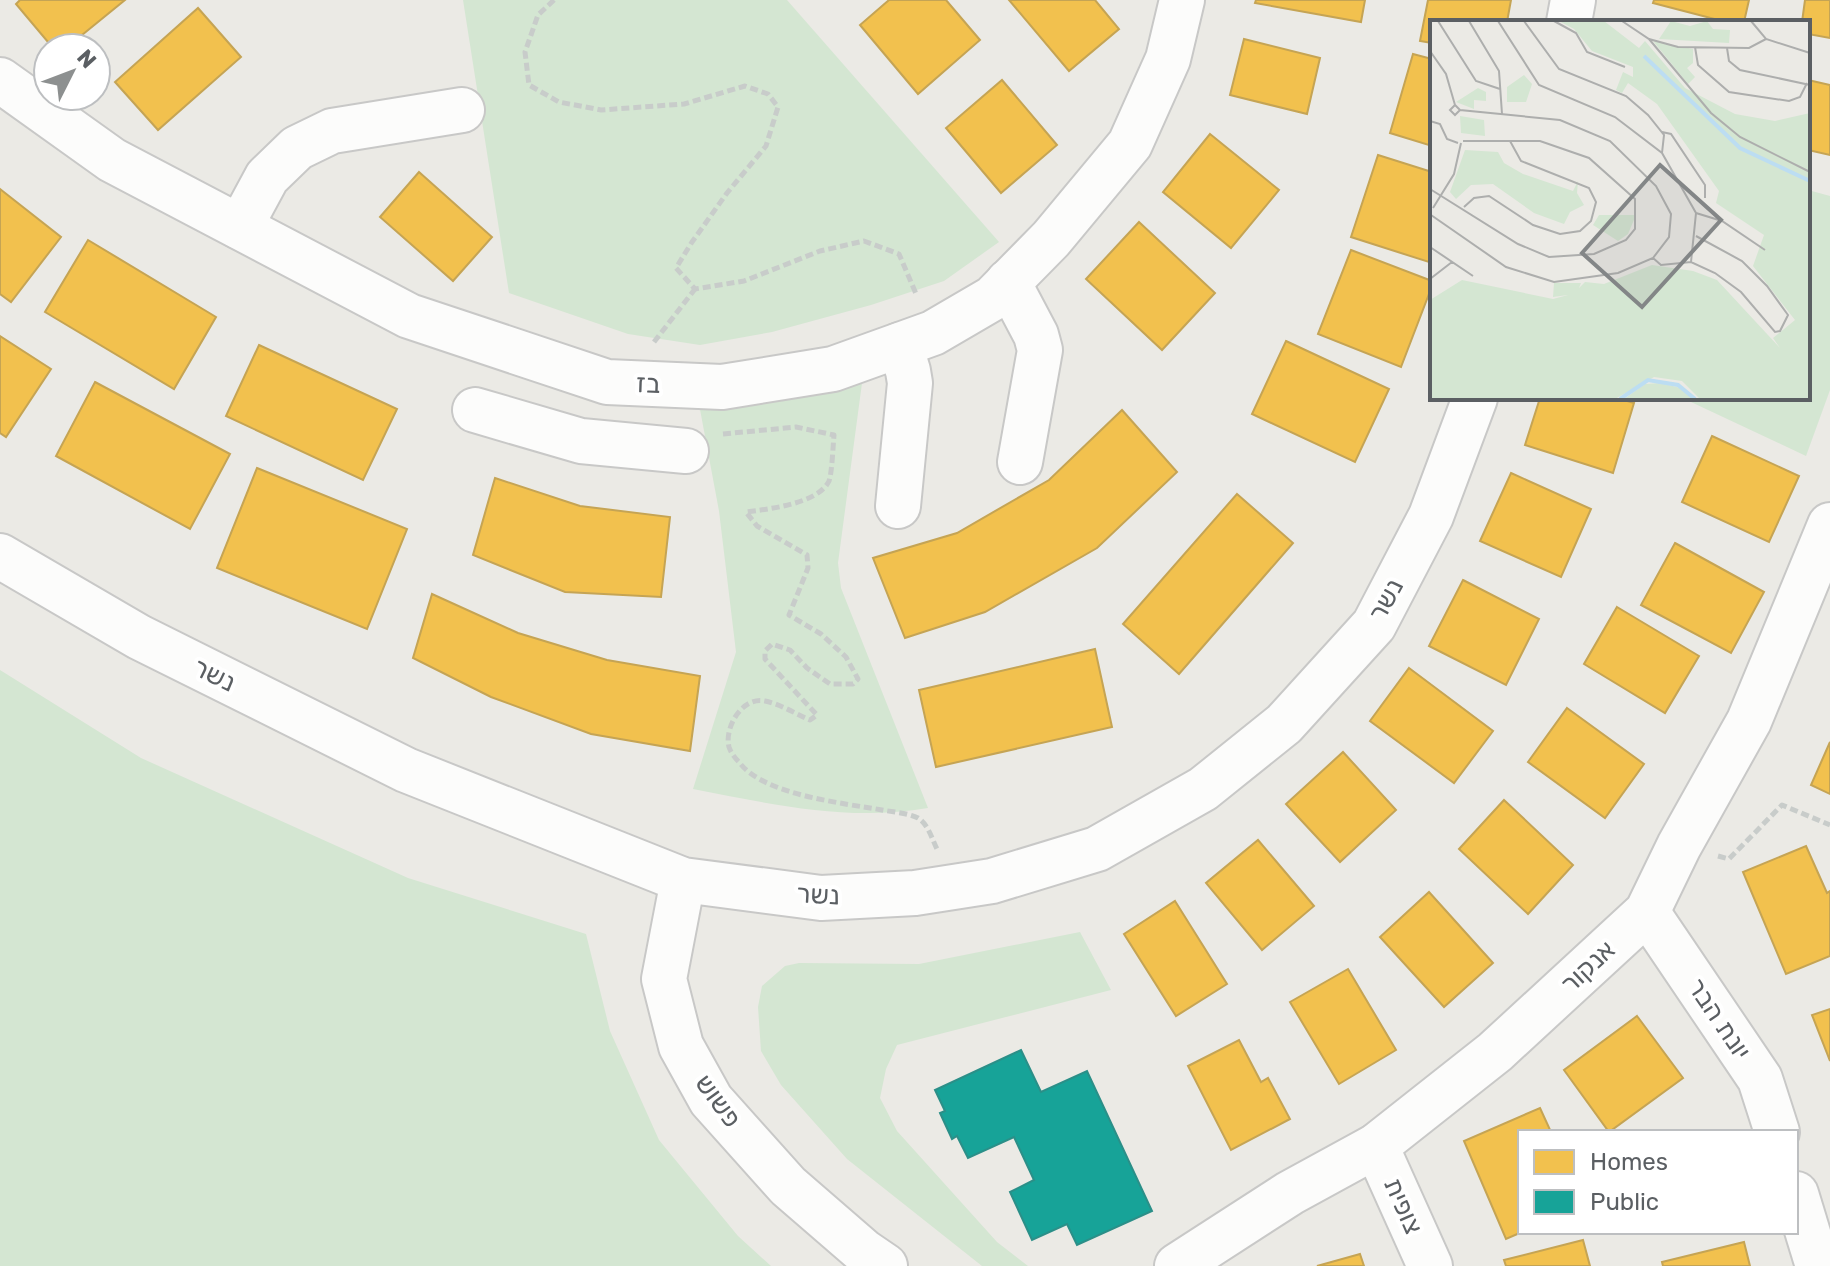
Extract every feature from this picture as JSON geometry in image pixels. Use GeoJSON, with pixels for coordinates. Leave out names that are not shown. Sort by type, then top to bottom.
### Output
{"type":"FeatureCollection","features":[{"type":"Feature","properties":{"kind":"street","name":"בז"},"geometry":{"type":"LineString","coordinates":[[0,80],[112,160],[409,316],[607,382],[722,387],[833,369],[917,339],[993,298],[1051,239],[1130,144],[1168,59],[1182,0]]}},
{"type":"Feature","properties":{"kind":"street"},"geometry":{"type":"LineString","coordinates":[[1569,20],[1573,0]]}},
{"type":"Feature","properties":{"kind":"street"},"geometry":{"type":"LineString","coordinates":[[240,227],[267,177],[297,148],[332,131],[462,110]]}},
{"type":"Feature","properties":{"kind":"street"},"geometry":{"type":"LineString","coordinates":[[1008,282],[1036,335],[1040,350],[1020,462]]}},
{"type":"Feature","properties":{"kind":"street"},"geometry":{"type":"LineString","coordinates":[[898,506],[910,383],[908,371],[917,339]]}},
{"type":"Feature","properties":{"kind":"street"},"geometry":{"type":"LineString","coordinates":[[535,359],[494,416],[581,441],[702,442]]}},
{"type":"Feature","properties":{"kind":"street","name":"נשר"},"geometry":{"type":"LineString","coordinates":[[0,556],[139,637],[406,770],[683,880],[821,898],[915,893],[992,881],[1097,849],[1203,789],[1284,724],[1374,625],[1431,516],[1474,400]]}},
{"type":"Feature","properties":{"kind":"street","name":"אנקור"},"geometry":{"type":"LineString","coordinates":[[1177,1266],[1290,1193],[1376,1146],[1495,1052],[1647,912],[1679,846],[1749,721],[1830,525]]}},
{"type":"Feature","properties":{"kind":"street","name":"פשוש"},"geometry":{"type":"LineString","coordinates":[[683,880],[664,979],[681,1046],[711,1100],[788,1186],[863,1251],[885,1266]]}},
{"type":"Feature","properties":{"kind":"street","name":"יונת הבר"},"geometry":{"type":"LineString","coordinates":[[1647,912],[1760,1079],[1776,1130]]}},
{"type":"Feature","properties":{"kind":"street","name":"צופית"},"geometry":{"type":"LineString","coordinates":[[1376,1146],[1430,1266]]}},
{"type":"Feature","properties":{"kind":"street"},"geometry":{"type":"LineString","coordinates":[[1798,1201],[1818,1266]]}},
{"type":"Feature","properties":{"kind":"path"},"geometry":{"type":"LineString","coordinates":[[554,0],[538,15],[525,52],[529,85],[559,102],[601,110],[684,104],[745,86],[768,94],[778,107],[766,146],[727,193],[676,268],[695,289]]}},
{"type":"Feature","properties":{"kind":"path"},"geometry":{"type":"LineString","coordinates":[[621,383],[695,289],[744,281],[820,251],[864,241],[899,254],[917,339]]}},
{"type":"Feature","properties":{"kind":"path"},"geometry":{"type":"LineString","coordinates":[[702,442],[796,427],[834,435],[829,481],[817,494],[787,505],[746,512],[757,526],[807,555],[808,568],[789,615],[821,634],[846,657],[858,679],[853,684],[830,684],[807,668],[790,650],[772,644],[765,651],[765,659],[817,715],[810,720],[763,700],[750,702],[737,713],[728,738],[730,750],[744,769],[759,779],[800,795],[918,818],[929,830],[954,887]]}},
{"type":"Feature","properties":{"kind":"path"},"geometry":{"type":"LineString","coordinates":[[1679,846],[1729,859],[1782,805],[1830,825]]}},
{"type":"Feature","properties":{"kind":"green space"},"geometry":{"type":"Polygon","coordinates":[[[463,0],[787,0],[999,242],[944,281],[772,332],[700,345],[628,334],[509,293],[463,0]]]}},
{"type":"Feature","properties":{"kind":"green space"},"geometry":{"type":"Polygon","coordinates":[[[1810,191],[1830,196],[1830,390],[1806,456],[1691,402],[1810,400],[1810,191]]]}},
{"type":"Feature","properties":{"kind":"green space"},"geometry":{"type":"Polygon","coordinates":[[[862,383],[838,563],[841,588],[928,808],[898,812],[839,812],[693,789],[736,652],[719,511],[696,388],[862,383]]]}},
{"type":"Feature","properties":{"kind":"green space"},"geometry":{"type":"Polygon","coordinates":[[[0,670],[141,758],[408,878],[586,934],[610,1031],[659,1140],[738,1236],[771,1266],[0,1266],[0,670]]]}},
{"type":"Feature","properties":{"kind":"green space"},"geometry":{"type":"Polygon","coordinates":[[[1080,932],[1111,990],[897,1045],[886,1069],[880,1098],[897,1131],[997,1242],[1028,1266],[982,1266],[847,1159],[781,1085],[761,1051],[758,1007],[762,986],[785,966],[799,963],[919,964],[1080,932]]]}},
{"type":"Feature","properties":{"kind":"building: Homes"},"geometry":{"type":"Polygon","coordinates":[[[20,0],[125,0],[86,32],[40,32],[16,4],[20,0]]]}},
{"type":"Feature","properties":{"kind":"building: Homes"},"geometry":{"type":"Polygon","coordinates":[[[889,0],[946,0],[980,40],[918,94],[860,25],[889,0]]]}},
{"type":"Feature","properties":{"kind":"building: Homes"},"geometry":{"type":"Polygon","coordinates":[[[1009,0],[1095,0],[1119,29],[1069,71],[1009,0]]]}},
{"type":"Feature","properties":{"kind":"building: Homes"},"geometry":{"type":"Polygon","coordinates":[[[1256,0],[1365,0],[1361,22],[1255,3],[1256,0]]]}},
{"type":"Feature","properties":{"kind":"building: Homes"},"geometry":{"type":"Polygon","coordinates":[[[1428,0],[1511,0],[1507,20],[1430,20],[1430,43],[1420,41],[1428,0]]]}},
{"type":"Feature","properties":{"kind":"building: Homes"},"geometry":{"type":"Polygon","coordinates":[[[1654,0],[1749,0],[1744,20],[1718,20],[1653,3],[1654,0]]]}},
{"type":"Feature","properties":{"kind":"building: Homes"},"geometry":{"type":"Polygon","coordinates":[[[1805,0],[1830,0],[1830,38],[1810,34],[1810,20],[1802,20],[1805,0]]]}},
{"type":"Feature","properties":{"kind":"building: Homes"},"geometry":{"type":"Polygon","coordinates":[[[198,8],[241,57],[158,130],[115,82],[198,8]]]}},
{"type":"Feature","properties":{"kind":"building: Homes"},"geometry":{"type":"Polygon","coordinates":[[[1244,39],[1320,58],[1307,114],[1230,95],[1244,39]]]}},
{"type":"Feature","properties":{"kind":"building: Homes"},"geometry":{"type":"Polygon","coordinates":[[[1413,54],[1430,58],[1430,145],[1390,133],[1413,54]]]}},
{"type":"Feature","properties":{"kind":"building: Homes"},"geometry":{"type":"Polygon","coordinates":[[[1002,80],[1057,145],[1001,193],[946,128],[1002,80]]]}},
{"type":"Feature","properties":{"kind":"building: Homes"},"geometry":{"type":"Polygon","coordinates":[[[1810,80],[1830,85],[1830,155],[1810,150],[1810,80]]]}},
{"type":"Feature","properties":{"kind":"building: Homes"},"geometry":{"type":"Polygon","coordinates":[[[1210,134],[1279,190],[1231,248],[1163,192],[1210,134]]]}},
{"type":"Feature","properties":{"kind":"building: Homes"},"geometry":{"type":"Polygon","coordinates":[[[1378,155],[1430,171],[1430,262],[1351,237],[1378,155]]]}},
{"type":"Feature","properties":{"kind":"building: Homes"},"geometry":{"type":"Polygon","coordinates":[[[419,172],[492,237],[453,281],[380,217],[419,172]]]}},
{"type":"Feature","properties":{"kind":"building: Homes"},"geometry":{"type":"Polygon","coordinates":[[[0,189],[61,237],[11,302],[0,294],[0,189]]]}},
{"type":"Feature","properties":{"kind":"building: Homes"},"geometry":{"type":"Polygon","coordinates":[[[1139,222],[1215,293],[1162,350],[1086,279],[1139,222]]]}},
{"type":"Feature","properties":{"kind":"building: Homes"},"geometry":{"type":"Polygon","coordinates":[[[88,240],[216,317],[174,389],[45,312],[88,240]]]}},
{"type":"Feature","properties":{"kind":"building: Homes"},"geometry":{"type":"Polygon","coordinates":[[[1351,250],[1430,280],[1430,291],[1401,367],[1318,334],[1351,250]]]}},
{"type":"Feature","properties":{"kind":"building: Homes"},"geometry":{"type":"Polygon","coordinates":[[[0,336],[51,369],[6,437],[0,433],[0,336]]]}},
{"type":"Feature","properties":{"kind":"building: Homes"},"geometry":{"type":"Polygon","coordinates":[[[1286,341],[1389,389],[1355,462],[1252,414],[1286,341]]]}},
{"type":"Feature","properties":{"kind":"building: Homes"},"geometry":{"type":"Polygon","coordinates":[[[259,345],[397,409],[363,480],[226,416],[259,345]]]}},
{"type":"Feature","properties":{"kind":"building: Homes"},"geometry":{"type":"Polygon","coordinates":[[[95,382],[230,454],[190,529],[56,456],[95,382]]]}},
{"type":"Feature","properties":{"kind":"building: Homes"},"geometry":{"type":"Polygon","coordinates":[[[1539,400],[1624,400],[1634,403],[1613,473],[1525,445],[1539,400]]]}},
{"type":"Feature","properties":{"kind":"building: Homes"},"geometry":{"type":"Polygon","coordinates":[[[1122,410],[1177,472],[1097,548],[985,612],[905,638],[873,558],[957,533],[1049,480],[1122,410]]]}},
{"type":"Feature","properties":{"kind":"building: Homes"},"geometry":{"type":"Polygon","coordinates":[[[1712,436],[1799,476],[1769,542],[1682,502],[1712,436]]]}},
{"type":"Feature","properties":{"kind":"building: Homes"},"geometry":{"type":"Polygon","coordinates":[[[257,468],[407,529],[367,629],[217,568],[257,468]]]}},
{"type":"Feature","properties":{"kind":"building: Homes"},"geometry":{"type":"Polygon","coordinates":[[[1511,473],[1591,509],[1561,577],[1480,541],[1511,473]]]}},
{"type":"Feature","properties":{"kind":"building: Homes"},"geometry":{"type":"Polygon","coordinates":[[[495,478],[580,506],[670,517],[661,597],[565,592],[473,555],[495,478]]]}},
{"type":"Feature","properties":{"kind":"building: Homes"},"geometry":{"type":"Polygon","coordinates":[[[1237,494],[1293,543],[1179,674],[1123,624],[1237,494]]]}},
{"type":"Feature","properties":{"kind":"building: Homes"},"geometry":{"type":"Polygon","coordinates":[[[1675,543],[1764,592],[1731,653],[1641,605],[1675,543]]]}},
{"type":"Feature","properties":{"kind":"building: Homes"},"geometry":{"type":"Polygon","coordinates":[[[1463,580],[1539,619],[1506,685],[1429,646],[1463,580]]]}},
{"type":"Feature","properties":{"kind":"building: Homes"},"geometry":{"type":"Polygon","coordinates":[[[432,594],[518,633],[607,660],[700,676],[690,751],[591,734],[491,697],[413,658],[432,594]]]}},
{"type":"Feature","properties":{"kind":"building: Homes"},"geometry":{"type":"Polygon","coordinates":[[[1617,607],[1699,656],[1665,713],[1584,664],[1617,607]]]}},
{"type":"Feature","properties":{"kind":"building: Homes"},"geometry":{"type":"Polygon","coordinates":[[[1095,649],[1112,727],[936,767],[919,690],[1095,649]]]}},
{"type":"Feature","properties":{"kind":"building: Homes"},"geometry":{"type":"Polygon","coordinates":[[[1409,668],[1493,731],[1454,783],[1370,721],[1409,668]]]}},
{"type":"Feature","properties":{"kind":"building: Homes"},"geometry":{"type":"Polygon","coordinates":[[[1567,708],[1644,764],[1605,818],[1528,762],[1567,708]]]}},
{"type":"Feature","properties":{"kind":"building: Homes"},"geometry":{"type":"Polygon","coordinates":[[[1830,742],[1830,794],[1811,785],[1830,742]]]}},
{"type":"Feature","properties":{"kind":"building: Homes"},"geometry":{"type":"Polygon","coordinates":[[[1343,752],[1396,810],[1340,862],[1286,804],[1343,752]]]}},
{"type":"Feature","properties":{"kind":"building: Homes"},"geometry":{"type":"Polygon","coordinates":[[[1504,800],[1573,865],[1528,914],[1459,849],[1504,800]]]}},
{"type":"Feature","properties":{"kind":"building: Homes"},"geometry":{"type":"Polygon","coordinates":[[[1258,840],[1314,906],[1262,950],[1206,883],[1258,840]]]}},
{"type":"Feature","properties":{"kind":"building: Homes"},"geometry":{"type":"Polygon","coordinates":[[[1806,846],[1827,893],[1830,891],[1830,956],[1786,974],[1743,872],[1806,846]]]}},
{"type":"Feature","properties":{"kind":"building: Homes"},"geometry":{"type":"Polygon","coordinates":[[[1429,892],[1493,963],[1444,1007],[1380,937],[1429,892]]]}},
{"type":"Feature","properties":{"kind":"building: Homes"},"geometry":{"type":"Polygon","coordinates":[[[1175,901],[1227,984],[1176,1016],[1124,934],[1175,901]]]}},
{"type":"Feature","properties":{"kind":"building: Homes"},"geometry":{"type":"Polygon","coordinates":[[[1348,969],[1396,1050],[1339,1084],[1290,1002],[1348,969]]]}},
{"type":"Feature","properties":{"kind":"building: Homes"},"geometry":{"type":"Polygon","coordinates":[[[1830,1009],[1830,1061],[1812,1015],[1830,1009]]]}},
{"type":"Feature","properties":{"kind":"building: Homes"},"geometry":{"type":"Polygon","coordinates":[[[1637,1016],[1683,1078],[1608,1130],[1564,1070],[1637,1016]]]}},
{"type":"Feature","properties":{"kind":"building: Homes"},"geometry":{"type":"Polygon","coordinates":[[[1239,1040],[1261,1082],[1268,1078],[1290,1119],[1231,1150],[1188,1066],[1239,1040]]]}},
{"type":"Feature","properties":{"kind":"building: Homes"},"geometry":{"type":"Polygon","coordinates":[[[1540,1108],[1550,1130],[1518,1130],[1518,1234],[1506,1239],[1464,1141],[1540,1108]]]}},
{"type":"Feature","properties":{"kind":"building: Homes"},"geometry":{"type":"Polygon","coordinates":[[[1583,1240],[1590,1266],[1506,1266],[1504,1260],[1583,1240]]]}},
{"type":"Feature","properties":{"kind":"building: Homes"},"geometry":{"type":"Polygon","coordinates":[[[1744,1242],[1750,1266],[1663,1266],[1662,1262],[1744,1242]]]}},
{"type":"Feature","properties":{"kind":"building: Homes"},"geometry":{"type":"Polygon","coordinates":[[[1360,1254],[1364,1266],[1317,1266],[1360,1254]]]}},
{"type":"Feature","properties":{"kind":"building: Public"},"geometry":{"type":"Polygon","coordinates":[[[1021,1050],[1041,1092],[1087,1071],[1152,1211],[1077,1245],[1067,1224],[1032,1240],[1010,1192],[1034,1180],[1014,1137],[968,1158],[957,1136],[952,1139],[940,1113],[945,1111],[935,1090],[1021,1050]]]}}]}
